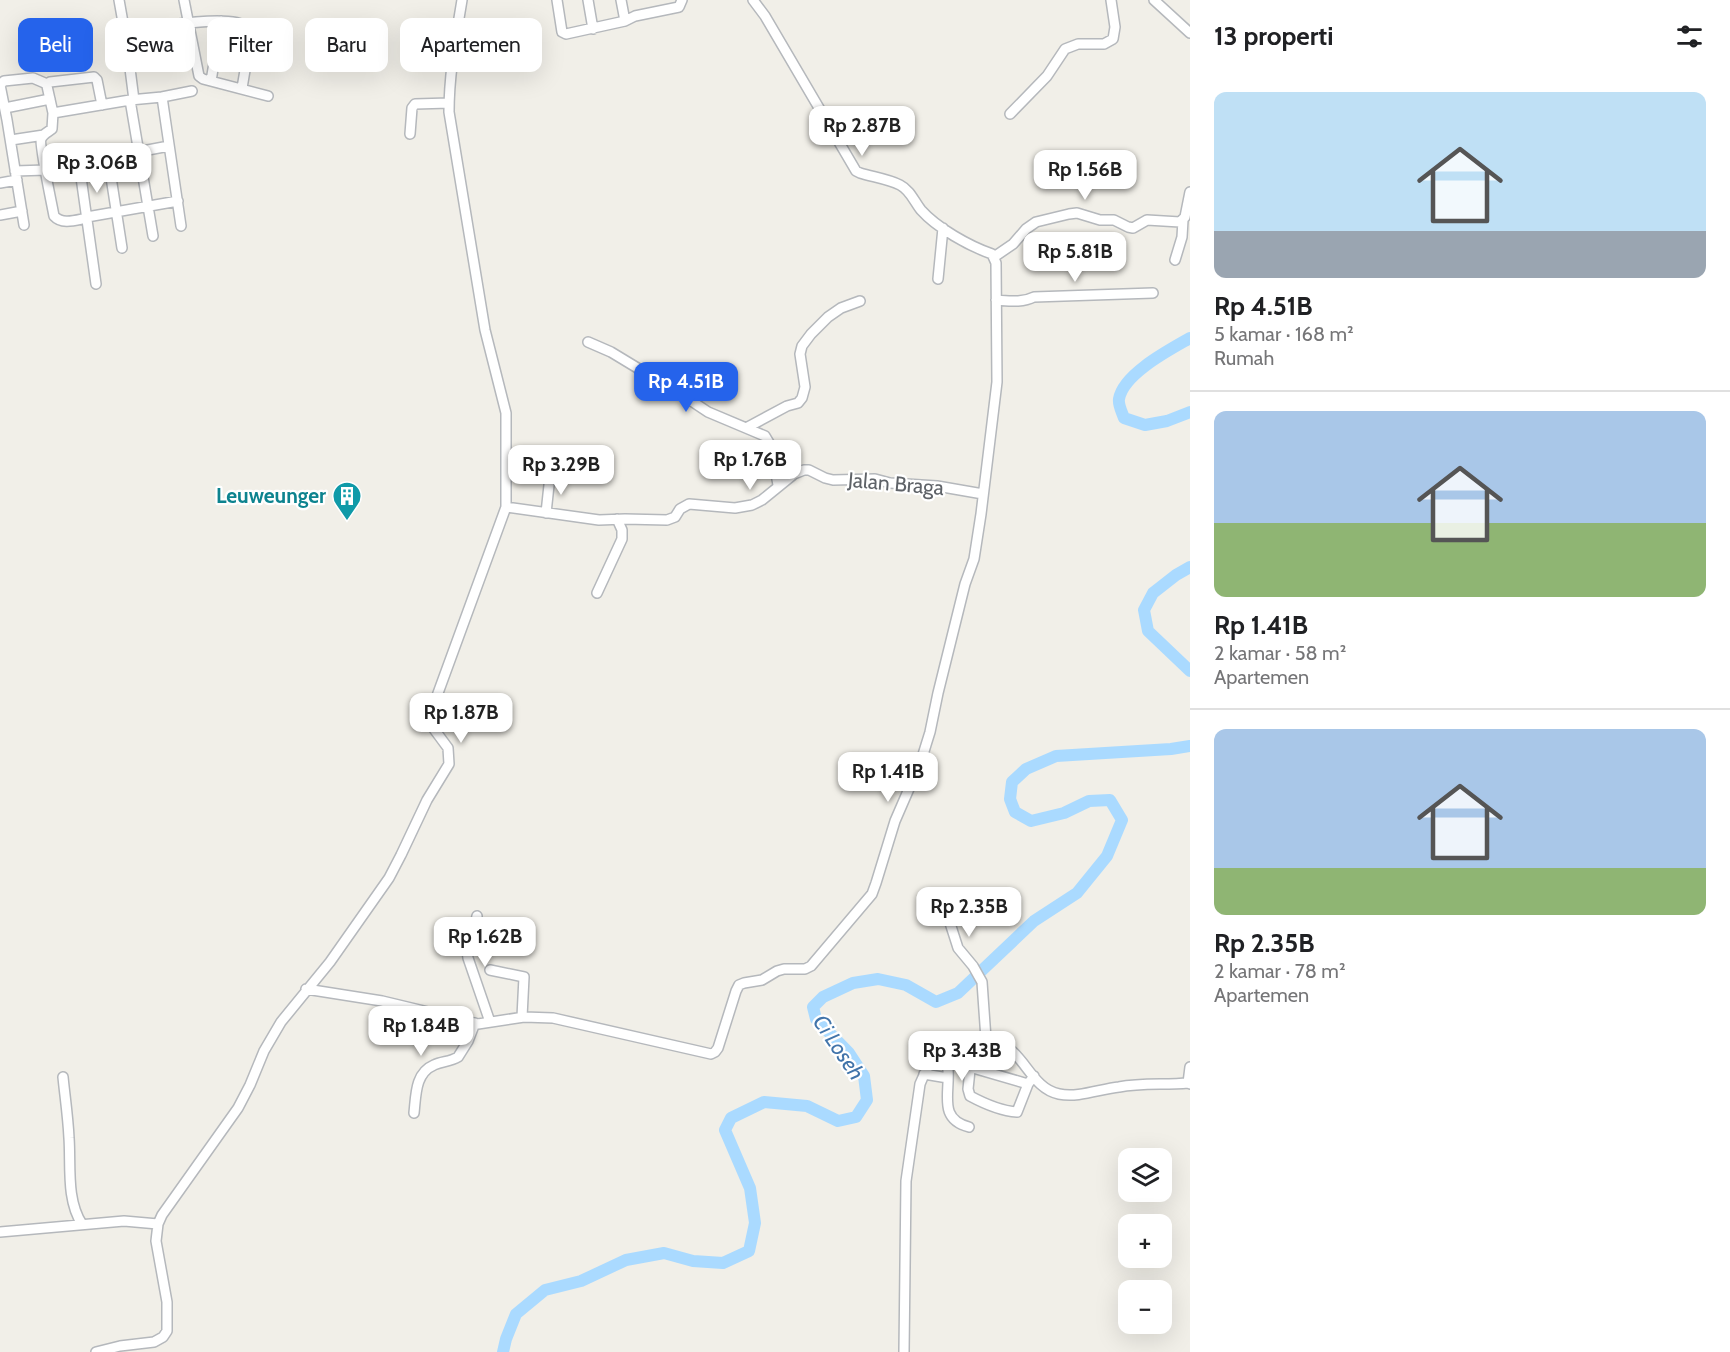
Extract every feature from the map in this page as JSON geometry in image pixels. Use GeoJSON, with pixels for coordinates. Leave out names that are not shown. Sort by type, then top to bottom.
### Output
{"type":"FeatureCollection","features":[{"type":"Feature","properties":{"kind":"street"},"geometry":{"type":"LineString","coordinates":[[119,0],[123,18]]}},
{"type":"Feature","properties":{"kind":"street"},"geometry":{"type":"LineString","coordinates":[[184,0],[187,18]]}},
{"type":"Feature","properties":{"kind":"street"},"geometry":{"type":"LineString","coordinates":[[96,1352],[120,1346],[154,1342],[167,1331],[167,1302],[156,1241],[158,1224],[238,1108],[280,1022],[330,962],[389,878],[427,800],[449,764],[448,747],[431,725],[430,715],[506,507],[506,413],[485,330],[452,134],[449,103],[453,55],[462,0]]}},
{"type":"Feature","properties":{"kind":"street"},"geometry":{"type":"LineString","coordinates":[[557,0],[564,34],[679,7],[682,0]]}},
{"type":"Feature","properties":{"kind":"street"},"geometry":{"type":"LineString","coordinates":[[588,0],[593,29]]}},
{"type":"Feature","properties":{"kind":"street"},"geometry":{"type":"LineString","coordinates":[[621,0],[626,21]]}},
{"type":"Feature","properties":{"kind":"street"},"geometry":{"type":"LineString","coordinates":[[306,989],[382,1001],[482,1023],[522,1017],[553,1018],[711,1054],[718,1048],[739,985],[767,978],[784,969],[805,969],[815,962],[872,894],[895,820],[921,761],[930,732],[940,682],[965,584],[974,559],[997,382],[996,262],[992,254],[962,242],[943,228],[922,211],[906,189],[899,184],[860,173],[852,167],[765,16],[753,0]]}},
{"type":"Feature","properties":{"kind":"street"},"geometry":{"type":"LineString","coordinates":[[1010,114],[1047,76],[1065,49],[1078,44],[1104,44],[1113,39],[1115,27],[1111,0]]}},
{"type":"Feature","properties":{"kind":"street"},"geometry":{"type":"LineString","coordinates":[[1154,0],[1190,33]]}},
{"type":"Feature","properties":{"kind":"street"},"geometry":{"type":"LineString","coordinates":[[195,60],[199,75],[203,79],[268,96]]}},
{"type":"Feature","properties":{"kind":"street"},"geometry":{"type":"LineString","coordinates":[[130,72],[139,152],[153,236]]}},
{"type":"Feature","properties":{"kind":"street"},"geometry":{"type":"LineString","coordinates":[[211,81],[212,72]]}},
{"type":"Feature","properties":{"kind":"street"},"geometry":{"type":"LineString","coordinates":[[242,88],[245,72]]}},
{"type":"Feature","properties":{"kind":"street"},"geometry":{"type":"LineString","coordinates":[[47,84],[94,77],[97,80],[102,105]]}},
{"type":"Feature","properties":{"kind":"street"},"geometry":{"type":"LineString","coordinates":[[24,225],[0,85],[4,81],[33,78],[47,84],[53,113],[52,129],[40,140],[40,146],[56,220],[63,222],[178,201]]}},
{"type":"Feature","properties":{"kind":"street"},"geometry":{"type":"LineString","coordinates":[[53,113],[192,91]]}},
{"type":"Feature","properties":{"kind":"street"},"geometry":{"type":"LineString","coordinates":[[162,97],[181,226]]}},
{"type":"Feature","properties":{"kind":"street"},"geometry":{"type":"LineString","coordinates":[[4,113],[50,99]]}},
{"type":"Feature","properties":{"kind":"street"},"geometry":{"type":"LineString","coordinates":[[410,134],[412,108],[415,104],[449,103]]}},
{"type":"Feature","properties":{"kind":"street"},"geometry":{"type":"LineString","coordinates":[[0,149],[11,143],[44,135]]}},
{"type":"Feature","properties":{"kind":"street"},"geometry":{"type":"LineString","coordinates":[[0,183],[16,175],[46,168],[169,146]]}},
{"type":"Feature","properties":{"kind":"street"},"geometry":{"type":"LineString","coordinates":[[108,158],[122,248]]}},
{"type":"Feature","properties":{"kind":"street"},"geometry":{"type":"LineString","coordinates":[[79,163],[96,284]]}},
{"type":"Feature","properties":{"kind":"street"},"geometry":{"type":"LineString","coordinates":[[1175,260],[1182,237],[1183,220],[1190,192]]}},
{"type":"Feature","properties":{"kind":"street"},"geometry":{"type":"LineString","coordinates":[[0,215],[21,211]]}},
{"type":"Feature","properties":{"kind":"street"},"geometry":{"type":"LineString","coordinates":[[994,256],[1012,244],[1036,222],[1069,214],[1077,213],[1114,220],[1133,228],[1148,220],[1171,222],[1183,220]]}},
{"type":"Feature","properties":{"kind":"street"},"geometry":{"type":"LineString","coordinates":[[938,279],[943,228]]}},
{"type":"Feature","properties":{"kind":"street"},"geometry":{"type":"LineString","coordinates":[[996,300],[1027,301],[1034,297],[1153,293]]}},
{"type":"Feature","properties":{"kind":"street"},"geometry":{"type":"LineString","coordinates":[[746,428],[802,399],[805,387],[800,349],[828,317],[841,308],[861,300]]}},
{"type":"Feature","properties":{"kind":"street"},"geometry":{"type":"LineString","coordinates":[[588,342],[649,375],[667,380],[708,412],[765,436],[773,453],[778,485]]}},
{"type":"Feature","properties":{"kind":"street","name":"Jalan Braga"},"geometry":{"type":"LineString","coordinates":[[506,507],[599,520],[667,520],[675,517],[680,509],[689,504],[735,508],[752,505],[762,500],[794,474],[804,470],[833,480],[875,479],[890,483],[937,486],[983,494]]}},
{"type":"Feature","properties":{"kind":"street"},"geometry":{"type":"LineString","coordinates":[[546,513],[550,476]]}},
{"type":"Feature","properties":{"kind":"street"},"geometry":{"type":"LineString","coordinates":[[597,593],[622,539],[622,530],[617,519]]}},
{"type":"Feature","properties":{"kind":"street"},"geometry":{"type":"LineString","coordinates":[[414,1113],[416,1090],[422,1073],[434,1065],[458,1057],[482,1023],[468,958],[468,947],[477,915]]}},
{"type":"Feature","properties":{"kind":"street"},"geometry":{"type":"LineString","coordinates":[[950,923],[958,948],[982,982],[986,1039]]}},
{"type":"Feature","properties":{"kind":"street"},"geometry":{"type":"LineString","coordinates":[[490,970],[524,977],[522,1017]]}},
{"type":"Feature","properties":{"kind":"street"},"geometry":{"type":"LineString","coordinates":[[904,1352],[906,1181],[917,1100],[924,1074],[941,1051],[965,1041],[986,1039],[999,1041],[1013,1052],[1031,1080]]}},
{"type":"Feature","properties":{"kind":"street"},"geometry":{"type":"LineString","coordinates":[[941,1051],[947,1065],[948,1111],[953,1120],[969,1127]]}},
{"type":"Feature","properties":{"kind":"street"},"geometry":{"type":"LineString","coordinates":[[1031,1080],[1018,1110],[1014,1112],[970,1096],[968,1089],[970,1070],[974,1068],[1031,1080],[1039,1082],[1059,1094],[1075,1094],[1129,1086],[1189,1084],[1190,1067]]}},
{"type":"Feature","properties":{"kind":"street"},"geometry":{"type":"LineString","coordinates":[[924,1074],[948,1078]]}},
{"type":"Feature","properties":{"kind":"street"},"geometry":{"type":"LineString","coordinates":[[63,1077],[73,1199],[77,1217],[82,1224]]}},
{"type":"Feature","properties":{"kind":"street"},"geometry":{"type":"LineString","coordinates":[[0,1232],[124,1221],[158,1224]]}},
{"type":"Feature","properties":{"kind":"waterway","name":"Ci Loseh"},"geometry":{"type":"LineString","coordinates":[[1190,338],[1159,356],[1138,372],[1122,390],[1119,399],[1124,418],[1145,425],[1167,421],[1190,412]]}},
{"type":"Feature","properties":{"kind":"waterway","name":"Ci Loseh"},"geometry":{"type":"LineString","coordinates":[[1190,567],[1153,593],[1144,610],[1148,631],[1190,671]]}},
{"type":"Feature","properties":{"kind":"waterway","name":"Ci Loseh"},"geometry":{"type":"LineString","coordinates":[[503,1352],[516,1314],[545,1290],[581,1281],[626,1260],[664,1253],[693,1261],[723,1263],[749,1251],[755,1223],[750,1188],[725,1130],[731,1118],[764,1102],[807,1106],[838,1121],[856,1117],[867,1100],[864,1076],[849,1053],[816,1019],[813,1007],[823,997],[853,983],[878,979],[906,985],[936,1002],[958,993],[1034,921],[1077,893],[1107,856],[1122,820],[1110,800],[1089,801],[1064,813],[1031,821],[1015,812],[1010,799],[1012,782],[1026,769],[1056,756],[1190,746]]}},
{"type":"Feature","properties":{"kind":"place","name":"Leuweunger"},"geometry":{"type":"Point","coordinates":[347,522]}}]}
